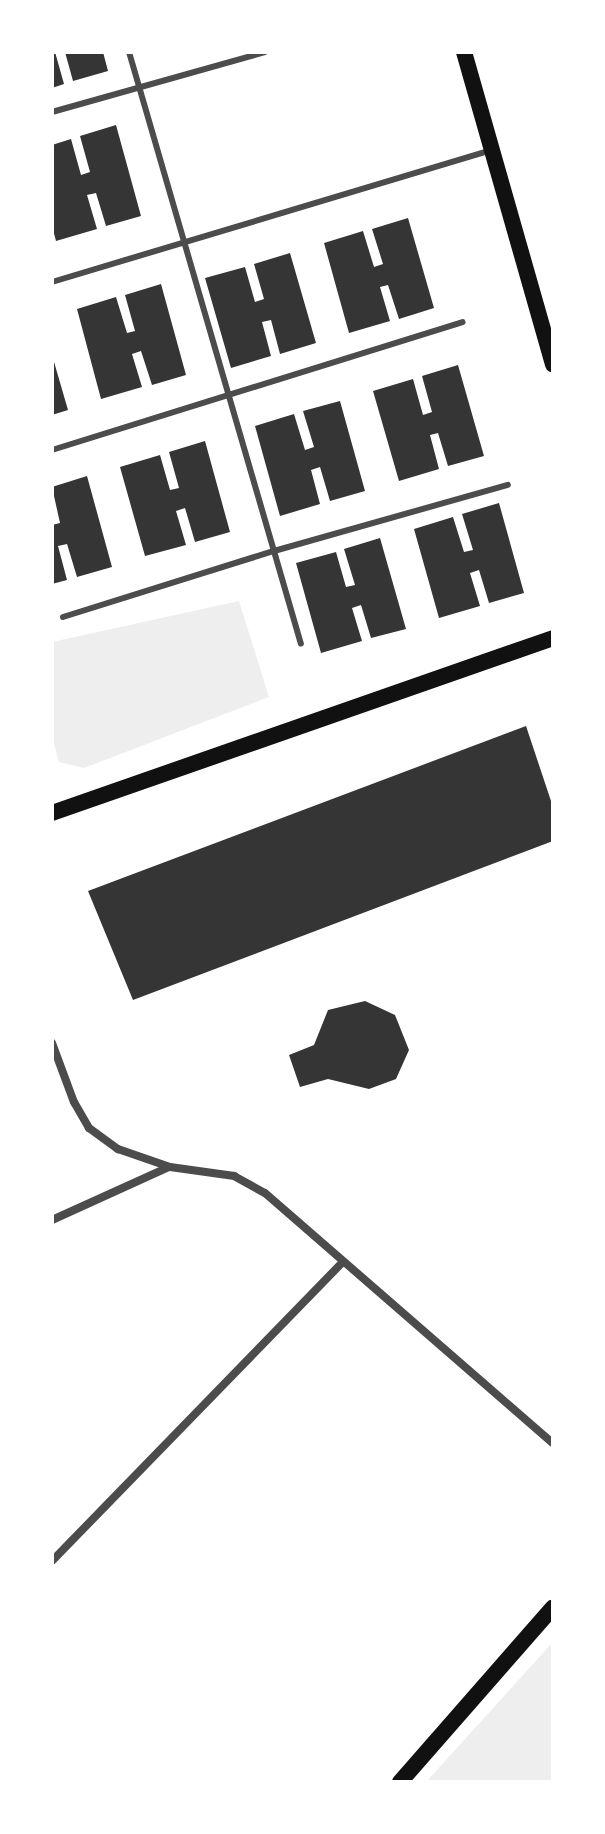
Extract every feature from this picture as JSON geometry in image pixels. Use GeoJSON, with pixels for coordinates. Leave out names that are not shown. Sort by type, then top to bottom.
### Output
{"type":"FeatureCollection","features":[{"type":"Feature","properties":{"kind":"main road"},"geometry":{"type":"LineString","coordinates":[[464,52],[553,365]]}},
{"type":"Feature","properties":{"kind":"main road"},"geometry":{"type":"LineString","coordinates":[[52,813],[553,638]]}},
{"type":"Feature","properties":{"kind":"main road"},"geometry":{"type":"LineString","coordinates":[[400,1782],[553,1607]]}},
{"type":"Feature","properties":{"kind":"street"},"geometry":{"type":"LineString","coordinates":[[52,1043],[74,1102],[89,1128],[118,1149],[170,1167],[234,1176],[265,1193],[553,1443]]}},
{"type":"Feature","properties":{"kind":"street"},"geometry":{"type":"LineString","coordinates":[[52,1220],[170,1167]]}},
{"type":"Feature","properties":{"kind":"street"},"geometry":{"type":"LineString","coordinates":[[52,1561],[343,1262]]}},
{"type":"Feature","properties":{"kind":"lane"},"geometry":{"type":"LineString","coordinates":[[129,52],[301,644]]}},
{"type":"Feature","properties":{"kind":"lane"},"geometry":{"type":"LineString","coordinates":[[52,112],[265,52]]}},
{"type":"Feature","properties":{"kind":"lane"},"geometry":{"type":"LineString","coordinates":[[52,282],[492,150]]}},
{"type":"Feature","properties":{"kind":"lane"},"geometry":{"type":"LineString","coordinates":[[52,450],[462,322]]}},
{"type":"Feature","properties":{"kind":"lane"},"geometry":{"type":"LineString","coordinates":[[63,617],[274,551],[508,485]]}},
{"type":"Feature","properties":{"kind":"shaded area"},"geometry":{"type":"Polygon","coordinates":[[[239,601],[269,697],[84,768],[59,762],[52,737],[52,642],[239,601]]]}},
{"type":"Feature","properties":{"kind":"shaded area"},"geometry":{"type":"Polygon","coordinates":[[[553,1642],[553,1782],[426,1782],[553,1642]]]}},
{"type":"Feature","properties":{"kind":"building"},"geometry":{"type":"Polygon","coordinates":[[[52,52],[55,52],[64,84],[52,88],[52,52]]]}},
{"type":"Feature","properties":{"kind":"building"},"geometry":{"type":"Polygon","coordinates":[[[65,52],[103,52],[108,71],[73,81],[65,52]]]}},
{"type":"Feature","properties":{"kind":"building"},"geometry":{"type":"Polygon","coordinates":[[[116,125],[141,216],[106,226],[96,193],[87,195],[97,229],[56,241],[52,226],[52,145],[71,139],[81,175],[90,172],[80,136],[116,125]]]}},
{"type":"Feature","properties":{"kind":"building"},"geometry":{"type":"Polygon","coordinates":[[[408,218],[434,308],[399,319],[388,285],[380,287],[390,321],[349,333],[324,243],[363,231],[374,267],[383,264],[372,229],[408,218]]]}},
{"type":"Feature","properties":{"kind":"building"},"geometry":{"type":"Polygon","coordinates":[[[290,253],[316,343],[280,354],[271,320],[262,322],[271,356],[231,368],[205,278],[245,267],[255,302],[264,299],[254,264],[290,253]]]}},
{"type":"Feature","properties":{"kind":"building"},"geometry":{"type":"Polygon","coordinates":[[[161,284],[186,375],[152,385],[141,351],[132,354],[142,387],[101,399],[77,309],[116,297],[127,333],[135,331],[125,295],[161,284]]]}},
{"type":"Feature","properties":{"kind":"building"},"geometry":{"type":"Polygon","coordinates":[[[52,355],[68,410],[52,415],[52,355]]]}},
{"type":"Feature","properties":{"kind":"building"},"geometry":{"type":"Polygon","coordinates":[[[458,365],[484,456],[448,466],[438,433],[430,435],[439,469],[399,481],[373,391],[413,379],[423,415],[432,412],[422,376],[458,365]]]}},
{"type":"Feature","properties":{"kind":"building"},"geometry":{"type":"Polygon","coordinates":[[[340,401],[365,491],[330,501],[320,467],[311,470],[320,504],[280,516],[255,426],[294,414],[305,450],[314,447],[303,411],[340,401]]]}},
{"type":"Feature","properties":{"kind":"building"},"geometry":{"type":"Polygon","coordinates":[[[205,441],[230,532],[195,542],[185,508],[176,511],[186,545],[145,556],[120,467],[160,455],[170,490],[179,488],[169,452],[205,441]]]}},
{"type":"Feature","properties":{"kind":"building"},"geometry":{"type":"Polygon","coordinates":[[[87,476],[112,567],[77,577],[67,544],[58,546],[67,580],[52,584],[52,525],[60,523],[52,487],[87,476]]]}},
{"type":"Feature","properties":{"kind":"building"},"geometry":{"type":"Polygon","coordinates":[[[499,503],[524,593],[489,603],[479,570],[470,573],[480,606],[439,618],[414,529],[453,517],[464,552],[473,550],[462,514],[499,503]]]}},
{"type":"Feature","properties":{"kind":"building"},"geometry":{"type":"Polygon","coordinates":[[[380,538],[406,629],[371,638],[361,605],[352,608],[362,641],[321,653],[296,563],[336,552],[346,587],[355,585],[344,549],[380,538]]]}},
{"type":"Feature","properties":{"kind":"building"},"geometry":{"type":"Polygon","coordinates":[[[526,726],[553,807],[553,841],[133,1000],[88,891],[526,726]]]}},
{"type":"Feature","properties":{"kind":"building"},"geometry":{"type":"Polygon","coordinates":[[[365,1001],[395,1015],[409,1050],[396,1079],[369,1089],[328,1079],[300,1087],[289,1055],[314,1045],[328,1010],[365,1001]]]}}]}
